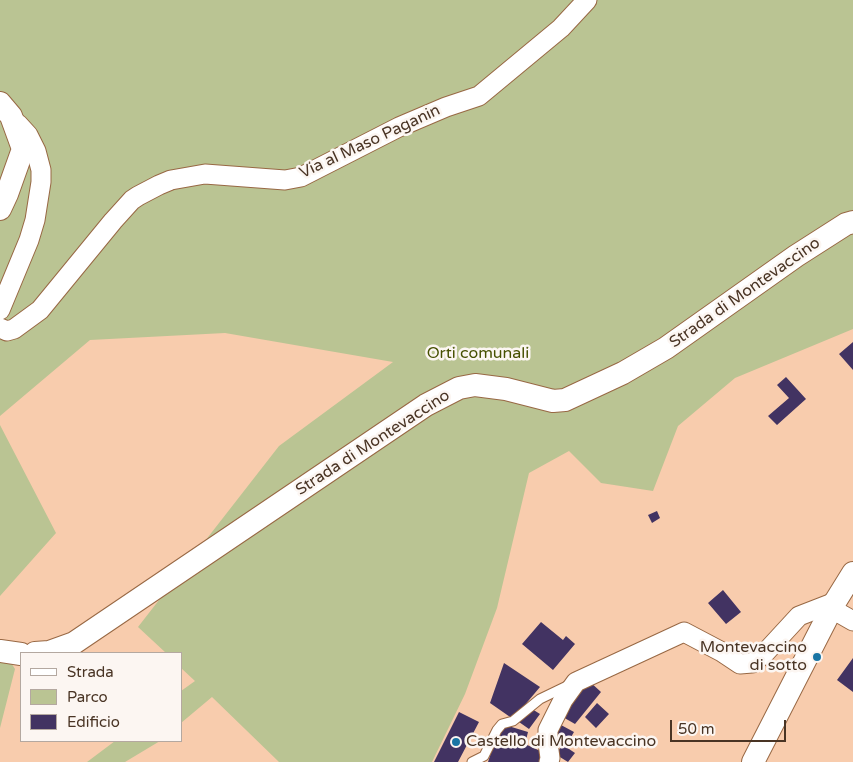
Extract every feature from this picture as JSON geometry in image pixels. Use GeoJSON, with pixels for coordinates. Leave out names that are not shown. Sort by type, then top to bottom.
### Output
{"type":"FeatureCollection","features":[{"type":"Feature","properties":{"kind":"street","name":"Via al Maso Paganin"},"geometry":{"type":"LineString","coordinates":[[0,328],[8,331],[14,330],[40,310],[92,246],[132,200],[138,196],[171,180],[204,174],[285,180],[301,177],[399,127],[446,107],[480,96],[561,28],[587,0]]}},
{"type":"Feature","properties":{"kind":"street"},"geometry":{"type":"LineString","coordinates":[[0,209],[11,186],[23,149],[5,110]]}},
{"type":"Feature","properties":{"kind":"street"},"geometry":{"type":"LineString","coordinates":[[0,310],[29,240],[41,182],[41,170],[36,150],[28,134],[5,110]]}},
{"type":"Feature","properties":{"kind":"street","name":"Strada di Montevaccino"},"geometry":{"type":"LineString","coordinates":[[49,652],[74,643],[426,405],[459,388],[475,385],[506,389],[553,401],[565,400],[623,373],[666,348],[796,256],[846,224],[853,222]]}},
{"type":"Feature","properties":{"kind":"street"},"geometry":{"type":"LineString","coordinates":[[753,762],[853,573]]}},
{"type":"Feature","properties":{"kind":"street"},"geometry":{"type":"LineString","coordinates":[[834,606],[853,621]]}},
{"type":"Feature","properties":{"kind":"street"},"geometry":{"type":"LineString","coordinates":[[549,762],[548,730],[563,700],[576,682],[684,632],[740,664],[752,663],[764,654],[799,616],[834,606]]}},
{"type":"Feature","properties":{"kind":"street"},"geometry":{"type":"LineString","coordinates":[[0,651],[20,654]]}},
{"type":"Feature","properties":{"kind":"lane"},"geometry":{"type":"LineString","coordinates":[[472,762],[484,756],[502,724],[513,721],[540,699],[576,682]]}},
{"type":"Feature","properties":{"kind":"green space","name":"Orti comunali"},"geometry":{"type":"Polygon","coordinates":[[[0,0],[853,0],[853,329],[735,378],[678,426],[653,491],[601,483],[569,451],[529,473],[497,608],[465,694],[432,762],[279,762],[212,697],[182,722],[182,690],[195,681],[182,669],[182,652],[165,652],[138,627],[279,446],[393,362],[225,333],[90,340],[0,416],[0,0]]]}},
{"type":"Feature","properties":{"kind":"green space"},"geometry":{"type":"Polygon","coordinates":[[[0,425],[56,533],[0,596],[0,425]]]}},
{"type":"Feature","properties":{"kind":"green space"},"geometry":{"type":"Polygon","coordinates":[[[0,645],[15,669],[0,728],[0,645]]]}},
{"type":"Feature","properties":{"kind":"green space"},"geometry":{"type":"Polygon","coordinates":[[[114,742],[158,742],[125,762],[87,762],[114,742]]]}},
{"type":"Feature","properties":{"kind":"building"},"geometry":{"type":"Polygon","coordinates":[[[853,342],[853,370],[839,354],[853,342]]]}},
{"type":"Feature","properties":{"kind":"building"},"geometry":{"type":"Polygon","coordinates":[[[786,377],[806,399],[777,425],[768,416],[789,398],[777,385],[786,377]]]}},
{"type":"Feature","properties":{"kind":"building"},"geometry":{"type":"Polygon","coordinates":[[[657,511],[660,518],[652,523],[648,515],[657,511]]]}},
{"type":"Feature","properties":{"kind":"building"},"geometry":{"type":"Polygon","coordinates":[[[723,590],[741,612],[726,624],[708,603],[723,590]]]}},
{"type":"Feature","properties":{"kind":"building"},"geometry":{"type":"Polygon","coordinates":[[[541,622],[563,640],[566,636],[575,644],[553,670],[522,644],[541,622]]]}},
{"type":"Feature","properties":{"kind":"building"},"geometry":{"type":"Polygon","coordinates":[[[853,658],[853,692],[837,680],[853,658]]]}},
{"type":"Feature","properties":{"kind":"building"},"geometry":{"type":"Polygon","coordinates":[[[504,663],[540,687],[513,719],[490,703],[504,663]]]}},
{"type":"Feature","properties":{"kind":"building"},"geometry":{"type":"Polygon","coordinates":[[[589,681],[601,692],[575,724],[561,716],[577,687],[589,681]]]}},
{"type":"Feature","properties":{"kind":"building"},"geometry":{"type":"Polygon","coordinates":[[[597,703],[609,714],[596,728],[585,717],[597,703]]]}},
{"type":"Feature","properties":{"kind":"building"},"geometry":{"type":"Polygon","coordinates":[[[532,709],[540,714],[529,729],[519,722],[532,709]]]}},
{"type":"Feature","properties":{"kind":"building","name":"Castello di Montevaccino"},"geometry":{"type":"Polygon","coordinates":[[[459,712],[479,722],[458,762],[434,762],[459,712]]]}},
{"type":"Feature","properties":{"kind":"building"},"geometry":{"type":"Polygon","coordinates":[[[505,725],[528,732],[525,744],[547,754],[543,762],[488,762],[497,734],[505,725]]]}},
{"type":"Feature","properties":{"kind":"building"},"geometry":{"type":"Polygon","coordinates":[[[561,725],[574,732],[567,744],[554,737],[561,725]]]}},
{"type":"Feature","properties":{"kind":"building"},"geometry":{"type":"Polygon","coordinates":[[[563,745],[575,753],[568,762],[555,754],[563,745]]]}},
{"type":"Feature","properties":{"kind":"place","name":"Montevaccino di sotto"},"geometry":{"type":"Point","coordinates":[817,657]}},
{"type":"Feature","properties":{"kind":"place","name":"Castello di Montevaccino"},"geometry":{"type":"Point","coordinates":[456,742]}}]}
